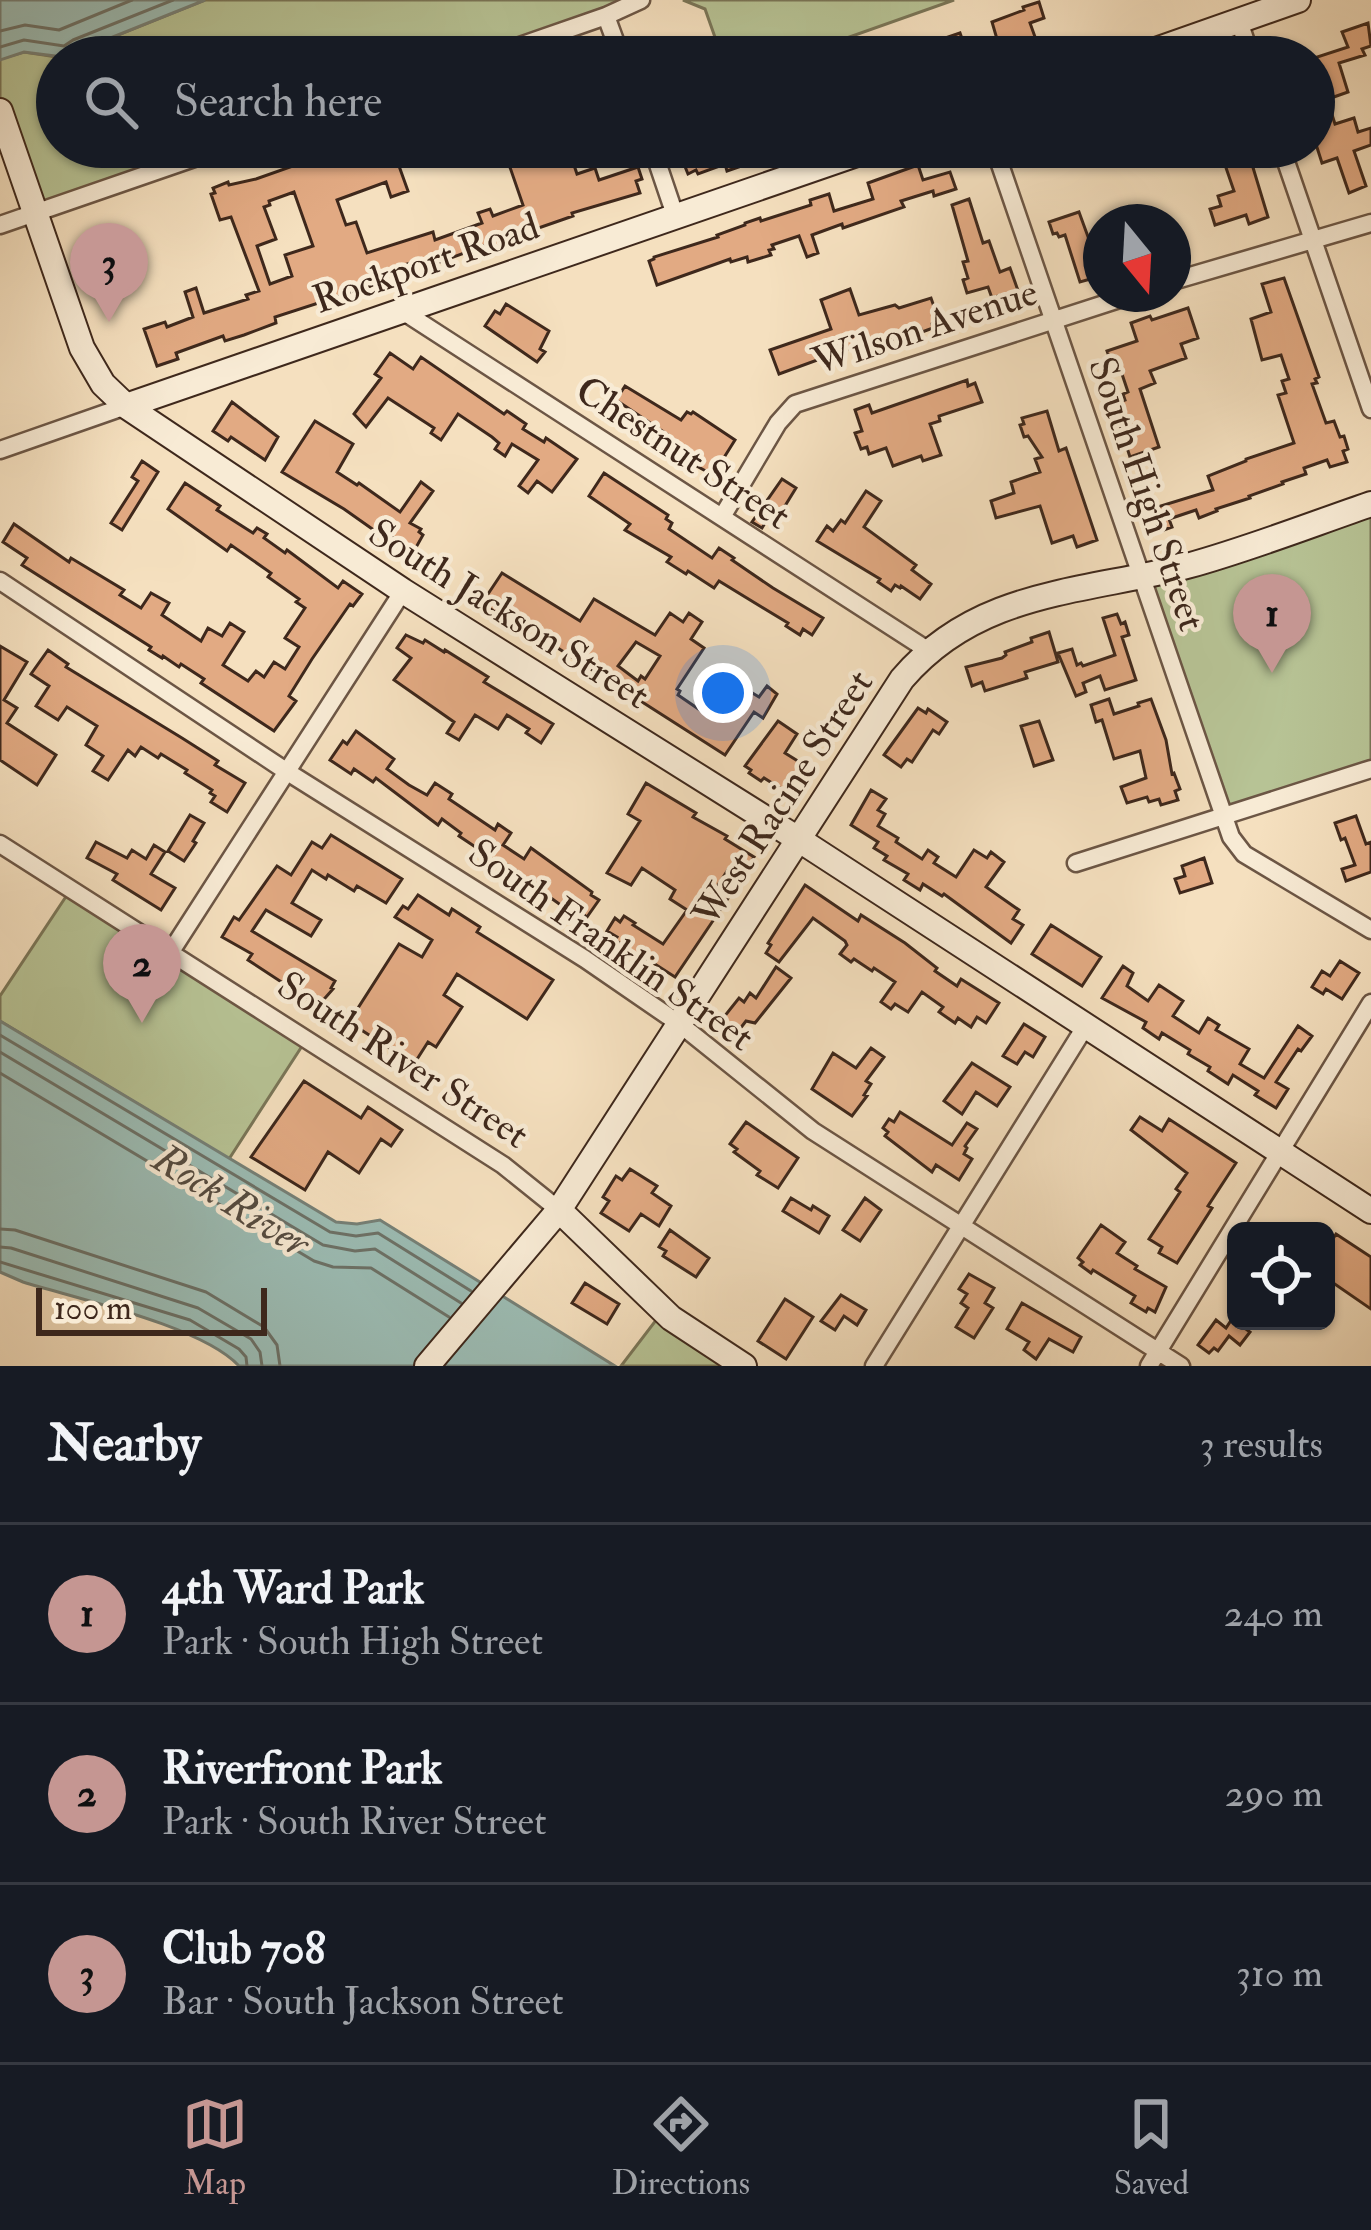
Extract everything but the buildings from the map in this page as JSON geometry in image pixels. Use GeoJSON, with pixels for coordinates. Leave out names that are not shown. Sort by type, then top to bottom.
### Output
{"type":"FeatureCollection","features":[{"type":"Feature","properties":{"kind":"street"},"geometry":{"type":"LineString","coordinates":[[548,36],[641,0]]}},
{"type":"Feature","properties":{"kind":"street"},"geometry":{"type":"LineString","coordinates":[[1196,36],[1298,0]]}},
{"type":"Feature","properties":{"kind":"street"},"geometry":{"type":"LineString","coordinates":[[606,16],[613,36]]}},
{"type":"Feature","properties":{"kind":"street"},"geometry":{"type":"LineString","coordinates":[[1239,21],[1244,36]]}},
{"type":"Feature","properties":{"kind":"street","name":"South Jackson Street"},"geometry":{"type":"LineString","coordinates":[[0,111],[82,348],[103,384],[126,406],[403,591],[798,839],[1371,1211]]}},
{"type":"Feature","properties":{"kind":"street"},"geometry":{"type":"LineString","coordinates":[[0,225],[165,168]]}},
{"type":"Feature","properties":{"kind":"street"},"geometry":{"type":"LineString","coordinates":[[659,168],[676,215]]}},
{"type":"Feature","properties":{"kind":"street","name":"Rockport Road"},"geometry":{"type":"LineString","coordinates":[[0,450],[815,168]]}},
{"type":"Feature","properties":{"kind":"street","name":"South High Street"},"geometry":{"type":"LineString","coordinates":[[1001,168],[1231,837],[1244,854],[1371,930]]}},
{"type":"Feature","properties":{"kind":"street"},"geometry":{"type":"LineString","coordinates":[[1288,168],[1371,409]]}},
{"type":"Feature","properties":{"kind":"street"},"geometry":{"type":"LineString","coordinates":[[1191,276],[1371,223]]}},
{"type":"Feature","properties":{"kind":"street","name":"Chestnut Street"},"geometry":{"type":"LineString","coordinates":[[401,310],[928,651]]}},
{"type":"Feature","properties":{"kind":"street","name":"Wilson Avenue"},"geometry":{"type":"LineString","coordinates":[[722,517],[778,423],[795,404],[1083,312]]}},
{"type":"Feature","properties":{"kind":"street","name":"West Racine Street"},"geometry":{"type":"LineString","coordinates":[[428,1366],[560,1210],[902,679],[928,651],[966,625],[1010,606],[1208,559],[1371,504]]}},
{"type":"Feature","properties":{"kind":"street","name":"South Franklin Street"},"geometry":{"type":"LineString","coordinates":[[0,581],[286,771],[551,937],[681,1025],[813,1131],[962,1226],[1154,1359],[1181,1366]]}},
{"type":"Feature","properties":{"kind":"street"},"geometry":{"type":"LineString","coordinates":[[170,953],[403,591]]}},
{"type":"Feature","properties":{"kind":"street"},"geometry":{"type":"LineString","coordinates":[[1076,862],[1371,769]]}},
{"type":"Feature","properties":{"kind":"street","name":"South River Street"},"geometry":{"type":"LineString","coordinates":[[0,844],[503,1165],[560,1210],[671,1318],[744,1366]]}},
{"type":"Feature","properties":{"kind":"street"},"geometry":{"type":"LineString","coordinates":[[1154,1359],[1371,1003]]}},
{"type":"Feature","properties":{"kind":"street"},"geometry":{"type":"LineString","coordinates":[[874,1366],[1085,1027]]}},
{"type":"Feature","properties":{"kind":"green space"},"geometry":{"type":"Polygon","coordinates":[[[205,0],[641,0],[544,36],[115,36],[205,0]]]}},
{"type":"Feature","properties":{"kind":"green space"},"geometry":{"type":"Polygon","coordinates":[[[683,0],[954,0],[852,36],[715,36],[705,9],[683,0]]]}},
{"type":"Feature","properties":{"kind":"green space"},"geometry":{"type":"Polygon","coordinates":[[[36,54],[36,168],[165,168],[34,213],[0,111],[0,59],[36,54]]]}},
{"type":"Feature","properties":{"kind":"green space"},"geometry":{"type":"Polygon","coordinates":[[[1371,504],[1371,769],[1223,817],[1140,577],[1371,504]]]}},
{"type":"Feature","properties":{"kind":"green space"},"geometry":{"type":"Polygon","coordinates":[[[71,889],[306,1040],[229,1159],[0,1021],[0,996],[71,889]]]}},
{"type":"Feature","properties":{"kind":"green space"},"geometry":{"type":"Polygon","coordinates":[[[663,1311],[744,1366],[621,1366],[663,1311]]]}},
{"type":"Feature","properties":{"kind":"water"},"geometry":{"type":"Polygon","coordinates":[[[0,0],[205,0],[115,36],[36,36],[36,54],[24,52],[0,60],[0,0]]]}},
{"type":"Feature","properties":{"kind":"water","name":"Rock River"},"geometry":{"type":"Polygon","coordinates":[[[0,1021],[336,1222],[380,1220],[615,1366],[239,1366],[169,1326],[0,1272],[0,1021]]]}},
{"type":"Feature","properties":{"kind":"place","name":"Club 708"},"geometry":{"type":"Point","coordinates":[109,322]}},
{"type":"Feature","properties":{"kind":"place","name":"4th Ward Park"},"geometry":{"type":"Point","coordinates":[1272,673]}},
{"type":"Feature","properties":{"kind":"place","name":"Riverfront Park"},"geometry":{"type":"Point","coordinates":[142,1023]}}]}
